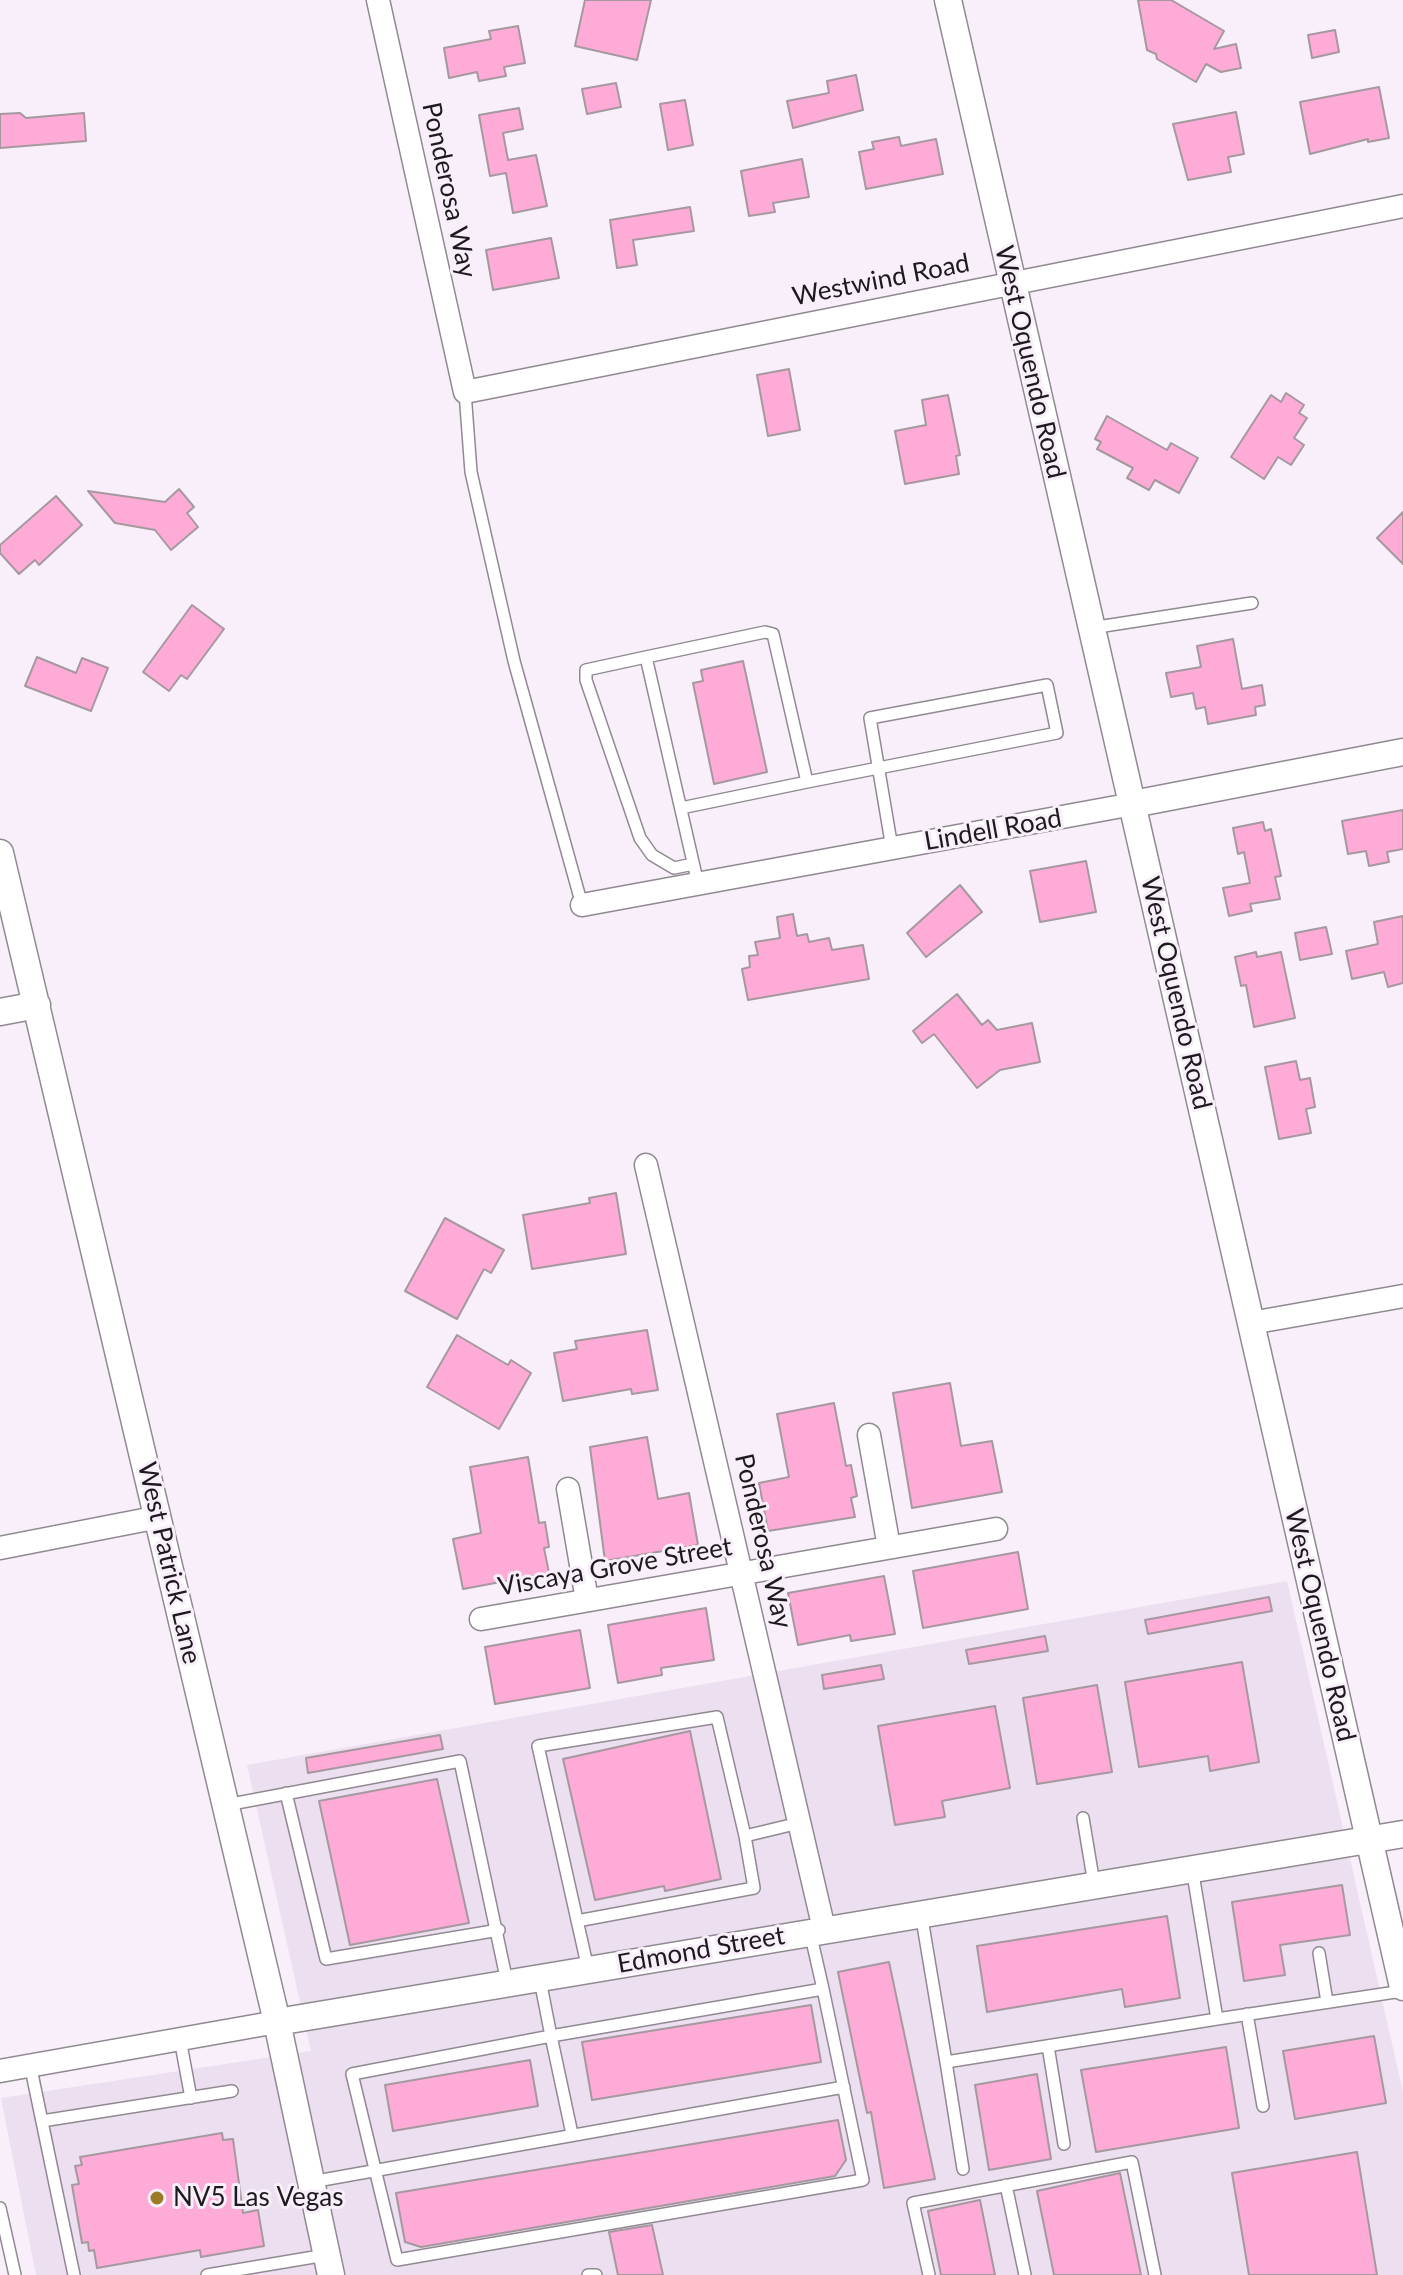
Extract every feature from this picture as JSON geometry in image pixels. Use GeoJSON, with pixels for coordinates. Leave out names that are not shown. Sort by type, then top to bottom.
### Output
{"type":"FeatureCollection","features":[{"type":"Feature","properties":{"kind":"street","name":"Ponderosa Way"},"geometry":{"type":"LineString","coordinates":[[378,0],[465,392]]}},
{"type":"Feature","properties":{"kind":"street","name":"West Oquendo Road"},"geometry":{"type":"LineString","coordinates":[[948,0],[1403,1989]]}},
{"type":"Feature","properties":{"kind":"street","name":"Westwind Road"},"geometry":{"type":"LineString","coordinates":[[465,392],[1403,206]]}},
{"type":"Feature","properties":{"kind":"street","name":"Lindell Road"},"geometry":{"type":"LineString","coordinates":[[582,905],[696,874],[892,848],[1403,752]]}},
{"type":"Feature","properties":{"kind":"street","name":"West Patrick Lane"},"geometry":{"type":"LineString","coordinates":[[0,855],[277,2022],[328,2265]]}},
{"type":"Feature","properties":{"kind":"street"},"geometry":{"type":"LineString","coordinates":[[0,1012],[37,1005]]}},
{"type":"Feature","properties":{"kind":"street","name":"Ponderosa Way"},"geometry":{"type":"LineString","coordinates":[[646,1165],[799,1823],[817,1931]]}},
{"type":"Feature","properties":{"kind":"street"},"geometry":{"type":"LineString","coordinates":[[1251,1323],[1403,1296]]}},
{"type":"Feature","properties":{"kind":"street"},"geometry":{"type":"LineString","coordinates":[[869,1435],[889,1547]]}},
{"type":"Feature","properties":{"kind":"street"},"geometry":{"type":"LineString","coordinates":[[568,1489],[587,1600]]}},
{"type":"Feature","properties":{"kind":"street"},"geometry":{"type":"LineString","coordinates":[[0,1548],[159,1517]]}},
{"type":"Feature","properties":{"kind":"street","name":"Viscaya Grove Street"},"geometry":{"type":"LineString","coordinates":[[481,1619],[996,1529]]}},
{"type":"Feature","properties":{"kind":"street","name":"Edmond Street"},"geometry":{"type":"LineString","coordinates":[[0,2071],[588,1969],[1403,1834]]}},
{"type":"Feature","properties":{"kind":"lane"},"geometry":{"type":"LineString","coordinates":[[465,392],[471,472],[514,661],[582,905]]}},
{"type":"Feature","properties":{"kind":"lane"},"geometry":{"type":"LineString","coordinates":[[1091,628],[1252,603]]}},
{"type":"Feature","properties":{"kind":"lane"},"geometry":{"type":"LineString","coordinates":[[646,657],[696,874],[674,868],[652,855],[640,838],[586,680],[586,670],[646,657],[765,632],[773,634],[807,782]]}},
{"type":"Feature","properties":{"kind":"lane"},"geometry":{"type":"LineString","coordinates":[[681,808],[878,770],[1057,733],[1047,685],[870,718],[878,770],[892,848]]}},
{"type":"Feature","properties":{"kind":"lane"},"geometry":{"type":"LineString","coordinates":[[577,1921],[754,1888],[717,1717],[538,1746],[577,1921],[588,1969]]}},
{"type":"Feature","properties":{"kind":"lane"},"geometry":{"type":"LineString","coordinates":[[226,1805],[460,1761],[499,1930],[507,1983]]}},
{"type":"Feature","properties":{"kind":"lane"},"geometry":{"type":"LineString","coordinates":[[286,1793],[326,1959],[499,1930]]}},
{"type":"Feature","properties":{"kind":"lane"},"geometry":{"type":"LineString","coordinates":[[1083,1818],[1094,1884]]}},
{"type":"Feature","properties":{"kind":"lane"},"geometry":{"type":"LineString","coordinates":[[745,1836],[799,1823]]}},
{"type":"Feature","properties":{"kind":"lane"},"geometry":{"type":"LineString","coordinates":[[1192,1867],[1217,2019]]}},
{"type":"Feature","properties":{"kind":"lane"},"geometry":{"type":"LineString","coordinates":[[921,1913],[963,2169]]}},
{"type":"Feature","properties":{"kind":"lane"},"geometry":{"type":"LineString","coordinates":[[817,1931],[823,1989],[863,2180],[397,2260],[352,2074],[823,1989]]}},
{"type":"Feature","properties":{"kind":"lane"},"geometry":{"type":"LineString","coordinates":[[1319,1953],[1327,2002]]}},
{"type":"Feature","properties":{"kind":"lane"},"geometry":{"type":"LineString","coordinates":[[540,1978],[572,2134]]}},
{"type":"Feature","properties":{"kind":"lane"},"geometry":{"type":"LineString","coordinates":[[946,2062],[1403,1989]]}},
{"type":"Feature","properties":{"kind":"lane"},"geometry":{"type":"LineString","coordinates":[[1247,2014],[1263,2106]]}},
{"type":"Feature","properties":{"kind":"lane"},"geometry":{"type":"LineString","coordinates":[[180,2039],[191,2098]]}},
{"type":"Feature","properties":{"kind":"lane"},"geometry":{"type":"LineString","coordinates":[[1048,2046],[1064,2144]]}},
{"type":"Feature","properties":{"kind":"lane"},"geometry":{"type":"LineString","coordinates":[[30,2064],[74,2275]]}},
{"type":"Feature","properties":{"kind":"lane"},"geometry":{"type":"LineString","coordinates":[[311,2182],[375,2168],[844,2087]]}},
{"type":"Feature","properties":{"kind":"lane"},"geometry":{"type":"LineString","coordinates":[[42,2121],[232,2091]]}},
{"type":"Feature","properties":{"kind":"lane"},"geometry":{"type":"LineString","coordinates":[[929,2275],[913,2203],[1132,2162],[1155,2275]]}},
{"type":"Feature","properties":{"kind":"lane"},"geometry":{"type":"LineString","coordinates":[[1006,2185],[1025,2275]]}},
{"type":"Feature","properties":{"kind":"lane"},"geometry":{"type":"LineString","coordinates":[[0,2208],[15,2275]]}},
{"type":"Feature","properties":{"kind":"lane"},"geometry":{"type":"LineString","coordinates":[[207,2275],[328,2265]]}},
{"type":"Feature","properties":{"kind":"lane"},"geometry":{"type":"LineString","coordinates":[[588,2275],[596,2275]]}},
{"type":"Feature","properties":{"kind":"shaded area"},"geometry":{"type":"Polygon","coordinates":[[[1287,1581],[1403,2092],[1403,2275],[36,2275],[1,2098],[311,2051],[247,1765],[1287,1581]]]}},
{"type":"Feature","properties":{"kind":"building"},"geometry":{"type":"Polygon","coordinates":[[[585,0],[651,0],[637,60],[575,46],[585,0]]]}},
{"type":"Feature","properties":{"kind":"building"},"geometry":{"type":"Polygon","coordinates":[[[1138,0],[1171,0],[1224,31],[1214,49],[1236,44],[1241,68],[1221,72],[1206,64],[1196,82],[1157,59],[1156,54],[1147,50],[1138,0]]]}},
{"type":"Feature","properties":{"kind":"building"},"geometry":{"type":"Polygon","coordinates":[[[518,26],[525,63],[504,67],[506,76],[479,81],[477,72],[449,78],[444,48],[491,39],[489,31],[518,26]]]}},
{"type":"Feature","properties":{"kind":"building"},"geometry":{"type":"Polygon","coordinates":[[[1335,30],[1339,52],[1312,58],[1308,35],[1335,30]]]}},
{"type":"Feature","properties":{"kind":"building"},"geometry":{"type":"Polygon","coordinates":[[[856,75],[863,110],[793,128],[787,101],[829,93],[827,81],[856,75]]]}},
{"type":"Feature","properties":{"kind":"building"},"geometry":{"type":"Polygon","coordinates":[[[616,83],[621,107],[587,114],[582,89],[616,83]]]}},
{"type":"Feature","properties":{"kind":"building"},"geometry":{"type":"Polygon","coordinates":[[[1379,87],[1389,138],[1368,142],[1368,139],[1310,154],[1300,102],[1379,87]]]}},
{"type":"Feature","properties":{"kind":"building"},"geometry":{"type":"Polygon","coordinates":[[[685,100],[693,145],[668,150],[660,104],[685,100]]]}},
{"type":"Feature","properties":{"kind":"building"},"geometry":{"type":"Polygon","coordinates":[[[519,108],[523,129],[503,133],[508,160],[536,155],[547,206],[513,213],[506,173],[490,176],[479,115],[519,108]]]}},
{"type":"Feature","properties":{"kind":"building"},"geometry":{"type":"Polygon","coordinates":[[[1236,112],[1244,154],[1228,157],[1231,172],[1188,180],[1173,124],[1236,112]]]}},
{"type":"Feature","properties":{"kind":"building"},"geometry":{"type":"Polygon","coordinates":[[[20,113],[26,118],[84,113],[86,141],[0,148],[0,114],[20,113]]]}},
{"type":"Feature","properties":{"kind":"building"},"geometry":{"type":"Polygon","coordinates":[[[899,137],[901,146],[936,139],[943,174],[866,189],[859,152],[874,149],[872,142],[899,137]]]}},
{"type":"Feature","properties":{"kind":"building"},"geometry":{"type":"Polygon","coordinates":[[[802,159],[809,197],[773,203],[775,212],[749,216],[741,171],[802,159]]]}},
{"type":"Feature","properties":{"kind":"building"},"geometry":{"type":"Polygon","coordinates":[[[690,207],[694,231],[633,240],[637,265],[617,268],[610,220],[690,207]]]}},
{"type":"Feature","properties":{"kind":"building"},"geometry":{"type":"Polygon","coordinates":[[[551,238],[559,278],[493,290],[486,250],[551,238]]]}},
{"type":"Feature","properties":{"kind":"building"},"geometry":{"type":"Polygon","coordinates":[[[789,369],[800,430],[768,436],[757,375],[789,369]]]}},
{"type":"Feature","properties":{"kind":"building"},"geometry":{"type":"Polygon","coordinates":[[[1286,393],[1304,405],[1299,413],[1307,418],[1294,438],[1304,445],[1291,465],[1278,457],[1264,479],[1231,457],[1271,395],[1281,402],[1286,393]]]}},
{"type":"Feature","properties":{"kind":"building"},"geometry":{"type":"Polygon","coordinates":[[[948,395],[960,455],[956,456],[959,474],[905,484],[895,431],[926,425],[922,400],[948,395]]]}},
{"type":"Feature","properties":{"kind":"building"},"geometry":{"type":"Polygon","coordinates":[[[1107,416],[1167,450],[1171,443],[1198,458],[1179,493],[1155,480],[1149,490],[1127,478],[1133,468],[1097,449],[1101,442],[1095,439],[1107,416]]]}},
{"type":"Feature","properties":{"kind":"building"},"geometry":{"type":"Polygon","coordinates":[[[179,489],[194,507],[187,513],[198,527],[171,550],[155,530],[115,523],[88,491],[165,502],[179,489]]]}},
{"type":"Feature","properties":{"kind":"building"},"geometry":{"type":"Polygon","coordinates":[[[56,496],[82,525],[39,565],[35,560],[19,574],[0,553],[0,545],[56,496]]]}},
{"type":"Feature","properties":{"kind":"building"},"geometry":{"type":"Polygon","coordinates":[[[1403,512],[1403,564],[1377,538],[1403,512]]]}},
{"type":"Feature","properties":{"kind":"building"},"geometry":{"type":"Polygon","coordinates":[[[192,605],[224,629],[187,679],[181,675],[169,691],[143,672],[192,605]]]}},
{"type":"Feature","properties":{"kind":"building"},"geometry":{"type":"Polygon","coordinates":[[[1233,639],[1242,689],[1262,685],[1265,705],[1255,707],[1256,715],[1208,724],[1205,707],[1196,709],[1193,693],[1171,697],[1166,673],[1201,667],[1197,646],[1233,639]]]}},
{"type":"Feature","properties":{"kind":"building"},"geometry":{"type":"Polygon","coordinates":[[[37,657],[76,673],[82,658],[108,668],[91,711],[25,686],[37,657]]]}},
{"type":"Feature","properties":{"kind":"building"},"geometry":{"type":"Polygon","coordinates":[[[743,661],[767,772],[714,784],[693,683],[703,681],[701,670],[743,661]]]}},
{"type":"Feature","properties":{"kind":"building"},"geometry":{"type":"Polygon","coordinates":[[[1403,810],[1403,849],[1387,852],[1389,862],[1369,866],[1366,851],[1348,854],[1342,821],[1403,810]]]}},
{"type":"Feature","properties":{"kind":"building"},"geometry":{"type":"Polygon","coordinates":[[[1263,822],[1265,831],[1271,829],[1281,876],[1275,877],[1280,899],[1250,904],[1252,911],[1229,916],[1223,888],[1250,883],[1244,852],[1238,854],[1233,828],[1263,822]]]}},
{"type":"Feature","properties":{"kind":"building"},"geometry":{"type":"Polygon","coordinates":[[[1086,861],[1096,912],[1040,922],[1030,871],[1086,861]]]}},
{"type":"Feature","properties":{"kind":"building"},"geometry":{"type":"Polygon","coordinates":[[[960,885],[982,912],[926,957],[907,933],[960,885]]]}},
{"type":"Feature","properties":{"kind":"building"},"geometry":{"type":"Polygon","coordinates":[[[793,914],[797,936],[807,934],[809,942],[829,938],[832,950],[863,945],[869,979],[748,1000],[742,969],[750,967],[749,956],[758,955],[755,942],[780,938],[777,917],[793,914]]]}},
{"type":"Feature","properties":{"kind":"building"},"geometry":{"type":"Polygon","coordinates":[[[1403,916],[1403,983],[1388,987],[1384,972],[1352,979],[1346,951],[1378,944],[1374,922],[1403,916]]]}},
{"type":"Feature","properties":{"kind":"building"},"geometry":{"type":"Polygon","coordinates":[[[1326,927],[1332,954],[1300,960],[1295,933],[1326,927]]]}},
{"type":"Feature","properties":{"kind":"building"},"geometry":{"type":"Polygon","coordinates":[[[1256,952],[1257,957],[1281,952],[1295,1018],[1254,1027],[1246,985],[1241,986],[1235,957],[1256,952]]]}},
{"type":"Feature","properties":{"kind":"building"},"geometry":{"type":"Polygon","coordinates":[[[957,994],[982,1025],[988,1020],[997,1030],[1032,1023],[1040,1062],[1000,1070],[977,1088],[934,1034],[922,1043],[913,1031],[957,994]]]}},
{"type":"Feature","properties":{"kind":"building"},"geometry":{"type":"Polygon","coordinates":[[[1296,1061],[1300,1080],[1310,1078],[1315,1107],[1306,1109],[1311,1133],[1279,1139],[1265,1067],[1296,1061]]]}},
{"type":"Feature","properties":{"kind":"building"},"geometry":{"type":"Polygon","coordinates":[[[616,1193],[626,1254],[532,1269],[523,1215],[590,1203],[589,1198],[616,1193]]]}},
{"type":"Feature","properties":{"kind":"building"},"geometry":{"type":"Polygon","coordinates":[[[445,1218],[504,1250],[491,1273],[484,1269],[457,1319],[405,1291],[445,1218]]]}},
{"type":"Feature","properties":{"kind":"building"},"geometry":{"type":"Polygon","coordinates":[[[647,1330],[658,1390],[632,1394],[631,1389],[563,1401],[554,1353],[577,1349],[575,1341],[647,1330]]]}},
{"type":"Feature","properties":{"kind":"building"},"geometry":{"type":"Polygon","coordinates":[[[457,1335],[508,1365],[511,1360],[531,1373],[499,1429],[427,1387],[457,1335]]]}},
{"type":"Feature","properties":{"kind":"building"},"geometry":{"type":"Polygon","coordinates":[[[950,1383],[961,1446],[992,1441],[1002,1492],[912,1508],[893,1393],[950,1383]]]}},
{"type":"Feature","properties":{"kind":"building"},"geometry":{"type":"Polygon","coordinates":[[[834,1403],[846,1466],[851,1465],[857,1496],[851,1498],[855,1517],[768,1531],[759,1483],[789,1477],[777,1414],[834,1403]]]}},
{"type":"Feature","properties":{"kind":"building"},"geometry":{"type":"Polygon","coordinates":[[[647,1437],[658,1499],[689,1493],[698,1545],[605,1561],[590,1447],[647,1437]]]}},
{"type":"Feature","properties":{"kind":"building"},"geometry":{"type":"Polygon","coordinates":[[[528,1457],[539,1523],[545,1522],[549,1547],[544,1548],[549,1573],[463,1589],[453,1539],[481,1533],[470,1467],[528,1457]]]}},
{"type":"Feature","properties":{"kind":"building"},"geometry":{"type":"Polygon","coordinates":[[[1018,1552],[1028,1609],[923,1628],[913,1571],[1018,1552]]]}},
{"type":"Feature","properties":{"kind":"building"},"geometry":{"type":"Polygon","coordinates":[[[884,1576],[895,1634],[851,1641],[850,1635],[798,1645],[788,1593],[884,1576]]]}},
{"type":"Feature","properties":{"kind":"building"},"geometry":{"type":"Polygon","coordinates":[[[1269,1597],[1272,1611],[1148,1634],[1145,1620],[1269,1597]]]}},
{"type":"Feature","properties":{"kind":"building"},"geometry":{"type":"Polygon","coordinates":[[[706,1608],[714,1660],[661,1668],[662,1675],[618,1683],[608,1625],[706,1608]]]}},
{"type":"Feature","properties":{"kind":"building"},"geometry":{"type":"Polygon","coordinates":[[[580,1630],[590,1688],[495,1704],[485,1647],[580,1630]]]}},
{"type":"Feature","properties":{"kind":"building"},"geometry":{"type":"Polygon","coordinates":[[[1045,1636],[1048,1651],[969,1664],[966,1650],[1045,1636]]]}},
{"type":"Feature","properties":{"kind":"building"},"geometry":{"type":"Polygon","coordinates":[[[1242,1662],[1259,1762],[1210,1771],[1208,1756],[1139,1767],[1125,1682],[1242,1662]]]}},
{"type":"Feature","properties":{"kind":"building"},"geometry":{"type":"Polygon","coordinates":[[[881,1665],[884,1679],[824,1689],[822,1675],[881,1665]]]}},
{"type":"Feature","properties":{"kind":"building"},"geometry":{"type":"Polygon","coordinates":[[[1097,1685],[1112,1772],[1037,1784],[1023,1698],[1097,1685]]]}},
{"type":"Feature","properties":{"kind":"building"},"geometry":{"type":"Polygon","coordinates":[[[995,1706],[1010,1788],[942,1801],[945,1817],[895,1825],[878,1726],[995,1706]]]}},
{"type":"Feature","properties":{"kind":"building"},"geometry":{"type":"Polygon","coordinates":[[[690,1731],[721,1879],[665,1891],[664,1886],[595,1900],[563,1759],[690,1731]]]}},
{"type":"Feature","properties":{"kind":"building"},"geometry":{"type":"Polygon","coordinates":[[[440,1735],[443,1749],[308,1773],[306,1758],[440,1735]]]}},
{"type":"Feature","properties":{"kind":"building"},"geometry":{"type":"Polygon","coordinates":[[[437,1779],[469,1923],[350,1945],[319,1801],[437,1779]]]}},
{"type":"Feature","properties":{"kind":"building"},"geometry":{"type":"Polygon","coordinates":[[[1342,1885],[1350,1935],[1280,1945],[1285,1975],[1244,1981],[1232,1902],[1342,1885]]]}},
{"type":"Feature","properties":{"kind":"building"},"geometry":{"type":"Polygon","coordinates":[[[1167,1916],[1180,1998],[1125,2007],[1122,1989],[987,2012],[977,1946],[1167,1916]]]}},
{"type":"Feature","properties":{"kind":"building"},"geometry":{"type":"Polygon","coordinates":[[[889,1962],[935,2179],[884,2188],[871,2112],[867,2113],[838,1972],[889,1962]]]}},
{"type":"Feature","properties":{"kind":"building"},"geometry":{"type":"Polygon","coordinates":[[[811,2005],[821,2062],[592,2100],[582,2042],[811,2005]]]}},
{"type":"Feature","properties":{"kind":"building"},"geometry":{"type":"Polygon","coordinates":[[[1374,2036],[1386,2103],[1295,2119],[1283,2051],[1374,2036]]]}},
{"type":"Feature","properties":{"kind":"building"},"geometry":{"type":"Polygon","coordinates":[[[1226,2047],[1239,2128],[1096,2152],[1081,2070],[1226,2047]]]}},
{"type":"Feature","properties":{"kind":"building"},"geometry":{"type":"Polygon","coordinates":[[[530,2060],[538,2106],[393,2131],[385,2085],[530,2060]]]}},
{"type":"Feature","properties":{"kind":"building"},"geometry":{"type":"Polygon","coordinates":[[[1037,2074],[1051,2159],[989,2170],[975,2085],[1037,2074]]]}},
{"type":"Feature","properties":{"kind":"building"},"geometry":{"type":"Polygon","coordinates":[[[838,2120],[846,2160],[835,2176],[421,2247],[405,2242],[396,2193],[838,2120]]]}},
{"type":"Feature","properties":{"kind":"building","name":"NV5 Las Vegas"},"geometry":{"type":"Polygon","coordinates":[[[222,2133],[223,2140],[233,2139],[243,2213],[258,2210],[264,2246],[201,2257],[200,2250],[97,2268],[94,2250],[89,2251],[88,2242],[82,2243],[72,2185],[79,2184],[75,2166],[82,2165],[80,2157],[222,2133]]]}},
{"type":"Feature","properties":{"kind":"building"},"geometry":{"type":"Polygon","coordinates":[[[1357,2152],[1377,2275],[1249,2275],[1232,2173],[1357,2152]]]}},
{"type":"Feature","properties":{"kind":"building"},"geometry":{"type":"Polygon","coordinates":[[[1120,2173],[1141,2275],[1054,2275],[1037,2191],[1120,2173]]]}},
{"type":"Feature","properties":{"kind":"building"},"geometry":{"type":"Polygon","coordinates":[[[980,2200],[995,2275],[941,2275],[928,2211],[980,2200]]]}},
{"type":"Feature","properties":{"kind":"building"},"geometry":{"type":"Polygon","coordinates":[[[652,2225],[663,2275],[618,2275],[609,2232],[652,2225]]]}},
{"type":"Feature","properties":{"kind":"place","name":"NV5 Las Vegas"},"geometry":{"type":"Point","coordinates":[157,2198]}}]}
